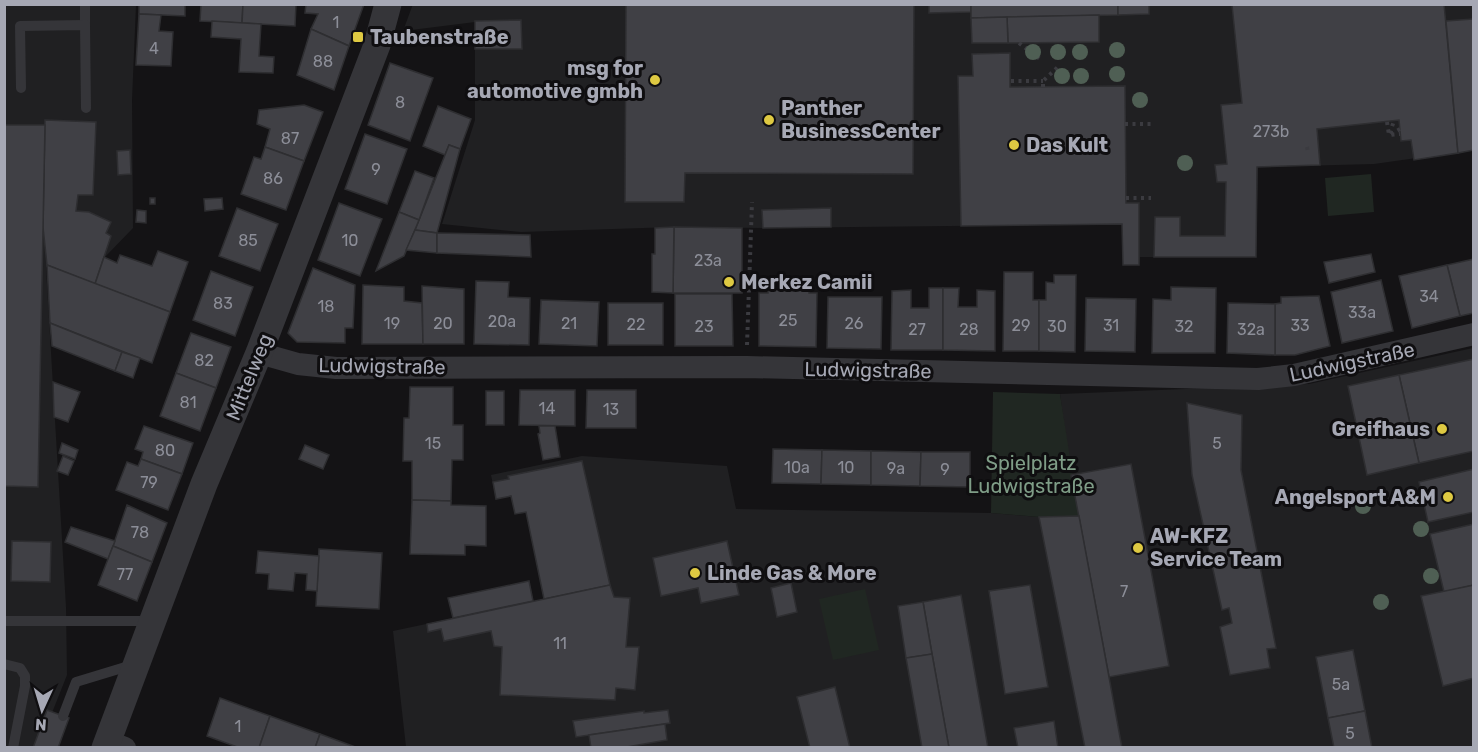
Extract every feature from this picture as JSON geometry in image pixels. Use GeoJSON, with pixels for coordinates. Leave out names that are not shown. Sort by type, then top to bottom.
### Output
{"type":"FeatureCollection","features":[{"type":"Feature","properties":{"kind":"street","name":"Mittelweg"},"geometry":{"type":"LineString","coordinates":[[112,745],[135,664],[204,484],[259,353],[377,45],[388,4]]}},
{"type":"Feature","properties":{"kind":"street","name":"Ludwigstraße"},"geometry":{"type":"LineString","coordinates":[[259,353],[298,364],[336,368],[747,367],[1258,379],[1294,375],[1473,334]]}},
{"type":"Feature","properties":{"kind":"lane"},"geometry":{"type":"LineString","coordinates":[[85,4],[86,108]]}},
{"type":"Feature","properties":{"kind":"lane"},"geometry":{"type":"LineString","coordinates":[[21,88],[20,26],[85,25]]}},
{"type":"Feature","properties":{"kind":"lane"},"geometry":{"type":"LineString","coordinates":[[4,621],[152,621]]}},
{"type":"Feature","properties":{"kind":"lane"},"geometry":{"type":"LineString","coordinates":[[4,664],[20,668],[25,676],[13,747]]}},
{"type":"Feature","properties":{"kind":"lane"},"geometry":{"type":"LineString","coordinates":[[63,716],[76,682],[135,664]]}},
{"type":"Feature","properties":{"kind":"path"},"geometry":{"type":"LineString","coordinates":[[1019,43],[1040,59]]}},
{"type":"Feature","properties":{"kind":"path"},"geometry":{"type":"LineString","coordinates":[[1011,81],[1043,84],[1060,64]]}},
{"type":"Feature","properties":{"kind":"path"},"geometry":{"type":"LineString","coordinates":[[1389,135],[1394,121]]}},
{"type":"Feature","properties":{"kind":"path"},"geometry":{"type":"LineString","coordinates":[[1387,122],[1389,135]]}},
{"type":"Feature","properties":{"kind":"path"},"geometry":{"type":"LineString","coordinates":[[1125,124],[1155,124]]}},
{"type":"Feature","properties":{"kind":"path"},"geometry":{"type":"LineString","coordinates":[[1389,135],[1400,131]]}},
{"type":"Feature","properties":{"kind":"path"},"geometry":{"type":"LineString","coordinates":[[1126,198],[1151,198]]}},
{"type":"Feature","properties":{"kind":"path"},"geometry":{"type":"LineString","coordinates":[[747,344],[752,202]]}},
{"type":"Feature","properties":{"kind":"shaded area"},"geometry":{"type":"Polygon","coordinates":[[[413,4],[1473,5],[1473,150],[1374,164],[1258,167],[1256,257],[1140,257],[1139,265],[1123,265],[1122,224],[674,227],[521,232],[442,224],[475,120],[475,22],[403,31],[413,4]]]}},
{"type":"Feature","properties":{"kind":"shaded area"},"geometry":{"type":"Polygon","coordinates":[[[4,5],[136,5],[132,100],[133,228],[104,258],[95,284],[46,267],[66,607],[67,675],[38,748],[4,747],[4,5]]]}},
{"type":"Feature","properties":{"kind":"shaded area"},"geometry":{"type":"Polygon","coordinates":[[[1473,348],[1473,747],[406,747],[393,631],[544,599],[526,513],[515,514],[511,496],[496,499],[491,475],[582,456],[727,466],[736,509],[991,513],[1039,517],[1071,475],[1060,394],[1309,384],[1473,348]]]}},
{"type":"Feature","properties":{"kind":"green space"},"geometry":{"type":"Polygon","coordinates":[[[1371,174],[1374,212],[1328,216],[1325,178],[1371,174]]]}},
{"type":"Feature","properties":{"kind":"green space","name":"Spielplatz Ludwigstraße"},"geometry":{"type":"Polygon","coordinates":[[[993,392],[1060,394],[1079,516],[1039,517],[991,513],[993,392]]]}},
{"type":"Feature","properties":{"kind":"green space"},"geometry":{"type":"Polygon","coordinates":[[[865,589],[879,650],[833,660],[819,599],[865,589]]]}},
{"type":"Feature","properties":{"kind":"building"},"geometry":{"type":"Polygon","coordinates":[[[139,4],[185,4],[185,16],[139,14],[139,4]]]}},
{"type":"Feature","properties":{"kind":"building"},"geometry":{"type":"Polygon","coordinates":[[[201,4],[243,4],[242,23],[200,21],[201,4]]]}},
{"type":"Feature","properties":{"kind":"building"},"geometry":{"type":"Polygon","coordinates":[[[243,4],[296,4],[295,26],[242,23],[243,4]]]}},
{"type":"Feature","properties":{"kind":"building"},"geometry":{"type":"Polygon","coordinates":[[[306,4],[364,4],[349,46],[311,29],[318,14],[305,13],[306,4]]]}},
{"type":"Feature","properties":{"kind":"building","name":"Panther BusinessCenter"},"geometry":{"type":"Polygon","coordinates":[[[626,4],[914,4],[913,174],[685,173],[684,202],[625,202],[626,4]]]}},
{"type":"Feature","properties":{"kind":"building"},"geometry":{"type":"Polygon","coordinates":[[[929,4],[971,4],[971,12],[929,13],[929,4]]]}},
{"type":"Feature","properties":{"kind":"building"},"geometry":{"type":"Polygon","coordinates":[[[971,4],[1118,4],[1118,15],[971,18],[971,4]]]}},
{"type":"Feature","properties":{"kind":"building"},"geometry":{"type":"Polygon","coordinates":[[[1118,4],[1149,4],[1149,14],[1118,15],[1118,4]]]}},
{"type":"Feature","properties":{"kind":"building"},"geometry":{"type":"Polygon","coordinates":[[[1444,4],[1458,153],[1414,160],[1411,140],[1401,141],[1399,120],[1317,129],[1320,165],[1257,167],[1256,257],[1154,257],[1155,217],[1180,217],[1180,236],[1225,236],[1226,182],[1217,182],[1215,165],[1227,164],[1221,105],[1242,103],[1232,5],[1444,4]]]}},
{"type":"Feature","properties":{"kind":"building"},"geometry":{"type":"Polygon","coordinates":[[[139,14],[161,15],[159,31],[173,32],[171,66],[136,65],[139,14]]]}},
{"type":"Feature","properties":{"kind":"building"},"geometry":{"type":"Polygon","coordinates":[[[1099,15],[1099,42],[1008,43],[1007,17],[1099,15]]]}},
{"type":"Feature","properties":{"kind":"building"},"geometry":{"type":"Polygon","coordinates":[[[1007,17],[1008,43],[972,43],[971,18],[1007,17]]]}},
{"type":"Feature","properties":{"kind":"building"},"geometry":{"type":"Polygon","coordinates":[[[1473,19],[1474,150],[1458,153],[1446,21],[1473,19]]]}},
{"type":"Feature","properties":{"kind":"building"},"geometry":{"type":"Polygon","coordinates":[[[521,20],[522,49],[475,49],[475,21],[521,20]]]}},
{"type":"Feature","properties":{"kind":"building"},"geometry":{"type":"Polygon","coordinates":[[[212,21],[261,24],[259,56],[274,57],[273,73],[239,72],[241,39],[211,37],[212,21]]]}},
{"type":"Feature","properties":{"kind":"building"},"geometry":{"type":"Polygon","coordinates":[[[311,29],[349,46],[334,90],[297,75],[311,29]]]}},
{"type":"Feature","properties":{"kind":"building"},"geometry":{"type":"Polygon","coordinates":[[[1010,53],[1010,87],[1125,86],[1126,203],[1139,203],[1139,265],[1123,265],[1122,224],[961,226],[958,76],[973,76],[972,54],[1010,53]]]}},
{"type":"Feature","properties":{"kind":"building"},"geometry":{"type":"Polygon","coordinates":[[[390,63],[433,78],[410,141],[368,125],[390,63]]]}},
{"type":"Feature","properties":{"kind":"building"},"geometry":{"type":"Polygon","coordinates":[[[304,105],[323,112],[304,161],[265,147],[270,129],[257,124],[259,110],[304,105]]]}},
{"type":"Feature","properties":{"kind":"building"},"geometry":{"type":"Polygon","coordinates":[[[438,106],[471,119],[460,149],[449,145],[445,155],[423,146],[438,106]]]}},
{"type":"Feature","properties":{"kind":"building"},"geometry":{"type":"Polygon","coordinates":[[[45,120],[96,122],[93,195],[78,195],[76,211],[89,212],[111,222],[106,233],[111,236],[95,284],[47,265],[43,227],[45,120]]]}},
{"type":"Feature","properties":{"kind":"building"},"geometry":{"type":"Polygon","coordinates":[[[4,125],[45,125],[38,487],[4,486],[4,125]]]}},
{"type":"Feature","properties":{"kind":"building"},"geometry":{"type":"Polygon","coordinates":[[[365,134],[407,149],[387,204],[345,189],[365,134]]]}},
{"type":"Feature","properties":{"kind":"building"},"geometry":{"type":"Polygon","coordinates":[[[449,145],[460,149],[437,233],[415,230],[449,145]]]}},
{"type":"Feature","properties":{"kind":"building"},"geometry":{"type":"Polygon","coordinates":[[[265,147],[304,161],[286,210],[241,194],[254,157],[261,159],[265,147]]]}},
{"type":"Feature","properties":{"kind":"building"},"geometry":{"type":"Polygon","coordinates":[[[130,150],[131,174],[118,175],[117,151],[130,150]]]}},
{"type":"Feature","properties":{"kind":"building"},"geometry":{"type":"Polygon","coordinates":[[[415,171],[434,178],[419,220],[399,212],[415,171]]]}},
{"type":"Feature","properties":{"kind":"building"},"geometry":{"type":"Polygon","coordinates":[[[150,198],[155,198],[155,204],[150,204],[150,198]]]}},
{"type":"Feature","properties":{"kind":"building"},"geometry":{"type":"Polygon","coordinates":[[[222,198],[223,209],[205,211],[204,199],[222,198]]]}},
{"type":"Feature","properties":{"kind":"building"},"geometry":{"type":"Polygon","coordinates":[[[339,203],[382,219],[360,276],[318,260],[339,203]]]}},
{"type":"Feature","properties":{"kind":"building"},"geometry":{"type":"Polygon","coordinates":[[[237,208],[278,224],[260,271],[219,256],[237,208]]]}},
{"type":"Feature","properties":{"kind":"building"},"geometry":{"type":"Polygon","coordinates":[[[831,208],[831,227],[763,228],[762,210],[831,208]]]}},
{"type":"Feature","properties":{"kind":"building"},"geometry":{"type":"Polygon","coordinates":[[[137,210],[146,211],[146,223],[136,222],[137,210]]]}},
{"type":"Feature","properties":{"kind":"building"},"geometry":{"type":"Polygon","coordinates":[[[399,212],[419,220],[404,256],[376,271],[399,212]]]}},
{"type":"Feature","properties":{"kind":"building"},"geometry":{"type":"Polygon","coordinates":[[[674,227],[742,228],[742,293],[673,293],[674,227]]]}},
{"type":"Feature","properties":{"kind":"building"},"geometry":{"type":"Polygon","coordinates":[[[674,227],[673,293],[652,292],[655,228],[674,227]]]}},
{"type":"Feature","properties":{"kind":"building"},"geometry":{"type":"Polygon","coordinates":[[[415,230],[437,233],[437,253],[406,250],[415,230]]]}},
{"type":"Feature","properties":{"kind":"building"},"geometry":{"type":"Polygon","coordinates":[[[437,233],[530,235],[531,257],[437,253],[437,233]]]}},
{"type":"Feature","properties":{"kind":"building"},"geometry":{"type":"Polygon","coordinates":[[[158,251],[188,262],[170,312],[95,284],[104,257],[117,263],[120,255],[152,266],[158,251]]]}},
{"type":"Feature","properties":{"kind":"building"},"geometry":{"type":"Polygon","coordinates":[[[1371,254],[1375,272],[1329,283],[1324,262],[1371,254]]]}},
{"type":"Feature","properties":{"kind":"building"},"geometry":{"type":"Polygon","coordinates":[[[1474,259],[1474,313],[1460,316],[1447,265],[1474,259]]]}},
{"type":"Feature","properties":{"kind":"building"},"geometry":{"type":"Polygon","coordinates":[[[47,265],[170,312],[152,363],[50,323],[47,265]]]}},
{"type":"Feature","properties":{"kind":"building"},"geometry":{"type":"Polygon","coordinates":[[[1447,265],[1460,316],[1412,328],[1399,276],[1447,265]]]}},
{"type":"Feature","properties":{"kind":"building"},"geometry":{"type":"Polygon","coordinates":[[[313,268],[355,285],[353,328],[345,328],[345,343],[297,342],[288,333],[313,268]]]}},
{"type":"Feature","properties":{"kind":"building"},"geometry":{"type":"Polygon","coordinates":[[[211,271],[253,287],[235,336],[193,320],[211,271]]]}},
{"type":"Feature","properties":{"kind":"building"},"geometry":{"type":"Polygon","coordinates":[[[1004,272],[1033,272],[1033,300],[1039,300],[1039,351],[1003,351],[1004,272]]]}},
{"type":"Feature","properties":{"kind":"building"},"geometry":{"type":"Polygon","coordinates":[[[1054,275],[1076,275],[1075,352],[1039,351],[1039,300],[1046,300],[1046,282],[1054,283],[1054,275]]]}},
{"type":"Feature","properties":{"kind":"building"},"geometry":{"type":"Polygon","coordinates":[[[1381,280],[1393,331],[1342,343],[1331,292],[1381,280]]]}},
{"type":"Feature","properties":{"kind":"building"},"geometry":{"type":"Polygon","coordinates":[[[476,281],[509,282],[508,297],[530,298],[529,345],[474,344],[476,281]]]}},
{"type":"Feature","properties":{"kind":"building"},"geometry":{"type":"Polygon","coordinates":[[[769,281],[809,282],[809,293],[817,293],[816,347],[759,346],[759,293],[768,293],[769,281]]]}},
{"type":"Feature","properties":{"kind":"building"},"geometry":{"type":"Polygon","coordinates":[[[363,285],[404,287],[404,301],[422,303],[423,344],[362,344],[363,285]]]}},
{"type":"Feature","properties":{"kind":"building"},"geometry":{"type":"Polygon","coordinates":[[[422,286],[464,289],[464,344],[423,344],[422,286]]]}},
{"type":"Feature","properties":{"kind":"building"},"geometry":{"type":"Polygon","coordinates":[[[1171,287],[1216,288],[1215,353],[1152,353],[1153,299],[1171,300],[1171,287]]]}},
{"type":"Feature","properties":{"kind":"building"},"geometry":{"type":"Polygon","coordinates":[[[929,288],[943,288],[943,350],[891,350],[892,291],[911,290],[911,308],[929,308],[929,288]]]}},
{"type":"Feature","properties":{"kind":"building"},"geometry":{"type":"Polygon","coordinates":[[[943,288],[959,288],[958,307],[977,307],[977,290],[995,291],[995,351],[943,350],[943,288]]]}},
{"type":"Feature","properties":{"kind":"building"},"geometry":{"type":"Polygon","coordinates":[[[675,294],[732,294],[733,346],[675,346],[675,294]]]}},
{"type":"Feature","properties":{"kind":"building"},"geometry":{"type":"Polygon","coordinates":[[[1319,296],[1330,346],[1295,355],[1275,355],[1275,304],[1281,303],[1281,297],[1319,296]]]}},
{"type":"Feature","properties":{"kind":"building"},"geometry":{"type":"Polygon","coordinates":[[[828,297],[882,297],[881,349],[827,348],[828,297]]]}},
{"type":"Feature","properties":{"kind":"building"},"geometry":{"type":"Polygon","coordinates":[[[1086,298],[1136,299],[1135,352],[1085,351],[1086,298]]]}},
{"type":"Feature","properties":{"kind":"building"},"geometry":{"type":"Polygon","coordinates":[[[541,300],[599,302],[597,346],[539,344],[541,300]]]}},
{"type":"Feature","properties":{"kind":"building"},"geometry":{"type":"Polygon","coordinates":[[[608,303],[663,303],[663,345],[608,345],[608,303]]]}},
{"type":"Feature","properties":{"kind":"building"},"geometry":{"type":"Polygon","coordinates":[[[1228,303],[1275,304],[1275,355],[1227,353],[1228,303]]]}},
{"type":"Feature","properties":{"kind":"building"},"geometry":{"type":"Polygon","coordinates":[[[50,323],[122,352],[115,371],[52,346],[50,323]]]}},
{"type":"Feature","properties":{"kind":"building"},"geometry":{"type":"Polygon","coordinates":[[[191,333],[231,347],[216,388],[176,373],[191,333]]]}},
{"type":"Feature","properties":{"kind":"building"},"geometry":{"type":"Polygon","coordinates":[[[122,352],[140,358],[133,378],[115,371],[122,352]]]}},
{"type":"Feature","properties":{"kind":"building","name":"Greifhaus"},"geometry":{"type":"Polygon","coordinates":[[[1474,359],[1474,451],[1419,463],[1399,375],[1474,359]]]}},
{"type":"Feature","properties":{"kind":"building"},"geometry":{"type":"Polygon","coordinates":[[[176,373],[216,388],[200,431],[160,416],[176,373]]]}},
{"type":"Feature","properties":{"kind":"building"},"geometry":{"type":"Polygon","coordinates":[[[1399,375],[1419,463],[1367,475],[1348,386],[1399,375]]]}},
{"type":"Feature","properties":{"kind":"building"},"geometry":{"type":"Polygon","coordinates":[[[53,382],[80,392],[68,422],[54,417],[53,382]]]}},
{"type":"Feature","properties":{"kind":"building"},"geometry":{"type":"Polygon","coordinates":[[[410,387],[453,387],[453,425],[463,425],[463,460],[452,460],[451,501],[412,500],[412,461],[403,461],[404,418],[409,418],[410,387]]]}},
{"type":"Feature","properties":{"kind":"building"},"geometry":{"type":"Polygon","coordinates":[[[520,390],[575,390],[575,426],[519,425],[520,390]]]}},
{"type":"Feature","properties":{"kind":"building"},"geometry":{"type":"Polygon","coordinates":[[[587,390],[636,390],[636,428],[586,428],[587,390]]]}},
{"type":"Feature","properties":{"kind":"building"},"geometry":{"type":"Polygon","coordinates":[[[486,391],[504,391],[504,425],[486,425],[486,391]]]}},
{"type":"Feature","properties":{"kind":"building"},"geometry":{"type":"Polygon","coordinates":[[[1187,403],[1242,415],[1241,470],[1276,648],[1267,649],[1270,668],[1230,675],[1220,627],[1232,623],[1229,608],[1222,610],[1192,475],[1187,403]]]}},
{"type":"Feature","properties":{"kind":"building"},"geometry":{"type":"Polygon","coordinates":[[[144,426],[193,443],[182,474],[141,459],[143,452],[135,449],[144,426]]]}},
{"type":"Feature","properties":{"kind":"building"},"geometry":{"type":"Polygon","coordinates":[[[539,426],[555,426],[560,457],[543,460],[538,434],[540,433],[539,426]]]}},
{"type":"Feature","properties":{"kind":"building"},"geometry":{"type":"Polygon","coordinates":[[[62,443],[78,450],[75,459],[59,453],[62,443]]]}},
{"type":"Feature","properties":{"kind":"building"},"geometry":{"type":"Polygon","coordinates":[[[305,445],[329,455],[323,469],[299,459],[305,445]]]}},
{"type":"Feature","properties":{"kind":"building"},"geometry":{"type":"Polygon","coordinates":[[[773,449],[822,450],[821,484],[772,483],[773,449]]]}},
{"type":"Feature","properties":{"kind":"building"},"geometry":{"type":"Polygon","coordinates":[[[822,450],[871,451],[871,485],[821,484],[822,450]]]}},
{"type":"Feature","properties":{"kind":"building"},"geometry":{"type":"Polygon","coordinates":[[[871,451],[921,452],[920,486],[871,485],[871,451]]]}},
{"type":"Feature","properties":{"kind":"building"},"geometry":{"type":"Polygon","coordinates":[[[921,452],[970,452],[970,487],[920,486],[921,452]]]}},
{"type":"Feature","properties":{"kind":"building"},"geometry":{"type":"Polygon","coordinates":[[[63,456],[74,461],[68,475],[57,471],[63,456]]]}},
{"type":"Feature","properties":{"kind":"building"},"geometry":{"type":"Polygon","coordinates":[[[141,459],[182,474],[168,510],[116,490],[127,462],[138,466],[141,459]]]}},
{"type":"Feature","properties":{"kind":"building"},"geometry":{"type":"Polygon","coordinates":[[[582,461],[610,585],[544,599],[526,512],[515,514],[511,496],[496,499],[493,482],[509,479],[508,476],[582,461]]]}},
{"type":"Feature","properties":{"kind":"building"},"geometry":{"type":"Polygon","coordinates":[[[1131,464],[1169,666],[1109,677],[1071,475],[1131,464]]]}},
{"type":"Feature","properties":{"kind":"building","name":"Angelsport A&M"},"geometry":{"type":"Polygon","coordinates":[[[1474,469],[1474,512],[1428,522],[1419,482],[1474,469]]]}},
{"type":"Feature","properties":{"kind":"building"},"geometry":{"type":"Polygon","coordinates":[[[412,500],[451,501],[451,505],[486,506],[486,546],[465,545],[465,555],[410,554],[412,500]]]}},
{"type":"Feature","properties":{"kind":"building"},"geometry":{"type":"Polygon","coordinates":[[[127,505],[167,523],[152,562],[113,546],[127,505]]]}},
{"type":"Feature","properties":{"kind":"building"},"geometry":{"type":"Polygon","coordinates":[[[1079,516],[1122,748],[1085,748],[1039,517],[1079,516]]]}},
{"type":"Feature","properties":{"kind":"building"},"geometry":{"type":"Polygon","coordinates":[[[1474,524],[1474,585],[1444,592],[1430,534],[1474,524]]]}},
{"type":"Feature","properties":{"kind":"building"},"geometry":{"type":"Polygon","coordinates":[[[71,527],[115,541],[108,559],[65,542],[71,527]]]}},
{"type":"Feature","properties":{"kind":"building"},"geometry":{"type":"Polygon","coordinates":[[[12,541],[51,542],[50,582],[11,581],[12,541]]]}},
{"type":"Feature","properties":{"kind":"building","name":"Linde Gas & More"},"geometry":{"type":"Polygon","coordinates":[[[727,541],[739,595],[701,603],[698,588],[661,596],[653,558],[727,541]]]}},
{"type":"Feature","properties":{"kind":"building"},"geometry":{"type":"Polygon","coordinates":[[[113,546],[152,562],[137,601],[98,585],[113,546]]]}},
{"type":"Feature","properties":{"kind":"building"},"geometry":{"type":"Polygon","coordinates":[[[319,549],[382,553],[379,609],[316,606],[319,549]]]}},
{"type":"Feature","properties":{"kind":"building"},"geometry":{"type":"Polygon","coordinates":[[[258,551],[319,556],[317,591],[306,590],[307,574],[295,573],[293,591],[268,589],[269,574],[256,573],[258,551]]]}},
{"type":"Feature","properties":{"kind":"building"},"geometry":{"type":"Polygon","coordinates":[[[529,581],[533,601],[453,618],[448,598],[529,581]]]}},
{"type":"Feature","properties":{"kind":"building"},"geometry":{"type":"Polygon","coordinates":[[[791,583],[797,612],[777,617],[771,588],[791,583]]]}},
{"type":"Feature","properties":{"kind":"building"},"geometry":{"type":"Polygon","coordinates":[[[610,585],[614,597],[630,598],[626,647],[639,647],[635,690],[616,688],[615,700],[500,695],[502,647],[494,646],[491,631],[444,641],[441,629],[428,632],[427,624],[610,585]]]}},
{"type":"Feature","properties":{"kind":"building"},"geometry":{"type":"Polygon","coordinates":[[[1030,585],[1048,687],[1005,694],[989,591],[1030,585]]]}},
{"type":"Feature","properties":{"kind":"building"},"geometry":{"type":"Polygon","coordinates":[[[1474,585],[1474,678],[1443,686],[1421,596],[1474,585]]]}},
{"type":"Feature","properties":{"kind":"building"},"geometry":{"type":"Polygon","coordinates":[[[961,595],[988,748],[949,748],[932,654],[923,602],[961,595]]]}},
{"type":"Feature","properties":{"kind":"building"},"geometry":{"type":"Polygon","coordinates":[[[923,602],[932,654],[906,658],[898,606],[923,602]]]}},
{"type":"Feature","properties":{"kind":"building"},"geometry":{"type":"Polygon","coordinates":[[[1353,650],[1365,711],[1328,718],[1316,657],[1353,650]]]}},
{"type":"Feature","properties":{"kind":"building"},"geometry":{"type":"Polygon","coordinates":[[[932,654],[949,748],[922,748],[906,658],[932,654]]]}},
{"type":"Feature","properties":{"kind":"building"},"geometry":{"type":"Polygon","coordinates":[[[835,687],[850,748],[810,748],[797,697],[835,687]]]}},
{"type":"Feature","properties":{"kind":"building"},"geometry":{"type":"Polygon","coordinates":[[[220,698],[270,716],[259,748],[240,748],[207,736],[220,698]]]}},
{"type":"Feature","properties":{"kind":"building"},"geometry":{"type":"Polygon","coordinates":[[[47,710],[69,718],[58,748],[33,748],[47,710]]]}},
{"type":"Feature","properties":{"kind":"building"},"geometry":{"type":"Polygon","coordinates":[[[668,710],[670,723],[576,737],[573,721],[668,710]]]}},
{"type":"Feature","properties":{"kind":"building"},"geometry":{"type":"Polygon","coordinates":[[[1365,711],[1372,748],[1334,748],[1328,718],[1365,711]]]}},
{"type":"Feature","properties":{"kind":"building"},"geometry":{"type":"Polygon","coordinates":[[[270,716],[320,734],[315,748],[259,748],[270,716]]]}},
{"type":"Feature","properties":{"kind":"building"},"geometry":{"type":"Polygon","coordinates":[[[1054,721],[1058,748],[1018,748],[1014,728],[1054,721]]]}},
{"type":"Feature","properties":{"kind":"building"},"geometry":{"type":"Polygon","coordinates":[[[665,724],[667,740],[621,748],[591,748],[589,735],[665,724]]]}},
{"type":"Feature","properties":{"kind":"building"},"geometry":{"type":"Polygon","coordinates":[[[320,734],[358,748],[315,748],[320,734]]]}},
{"type":"Feature","properties":{"kind":"place","name":"Taubenstraße"},"geometry":{"type":"Point","coordinates":[358,37]}},
{"type":"Feature","properties":{"kind":"place","name":"msg for automotive gmbh"},"geometry":{"type":"Point","coordinates":[655,80]}},
{"type":"Feature","properties":{"kind":"place","name":"Panther BusinessCenter"},"geometry":{"type":"Point","coordinates":[769,120]}},
{"type":"Feature","properties":{"kind":"place","name":"Das Kult"},"geometry":{"type":"Point","coordinates":[1014,145]}},
{"type":"Feature","properties":{"kind":"place","name":"Merkez Camii"},"geometry":{"type":"Point","coordinates":[729,282]}},
{"type":"Feature","properties":{"kind":"place","name":"Greifhaus"},"geometry":{"type":"Point","coordinates":[1442,429]}},
{"type":"Feature","properties":{"kind":"place","name":"Angelsport A&M"},"geometry":{"type":"Point","coordinates":[1448,497]}},
{"type":"Feature","properties":{"kind":"place","name":"AW-KFZ Service Team"},"geometry":{"type":"Point","coordinates":[1138,548]}},
{"type":"Feature","properties":{"kind":"place","name":"Linde Gas & More"},"geometry":{"type":"Point","coordinates":[695,573]}}]}
